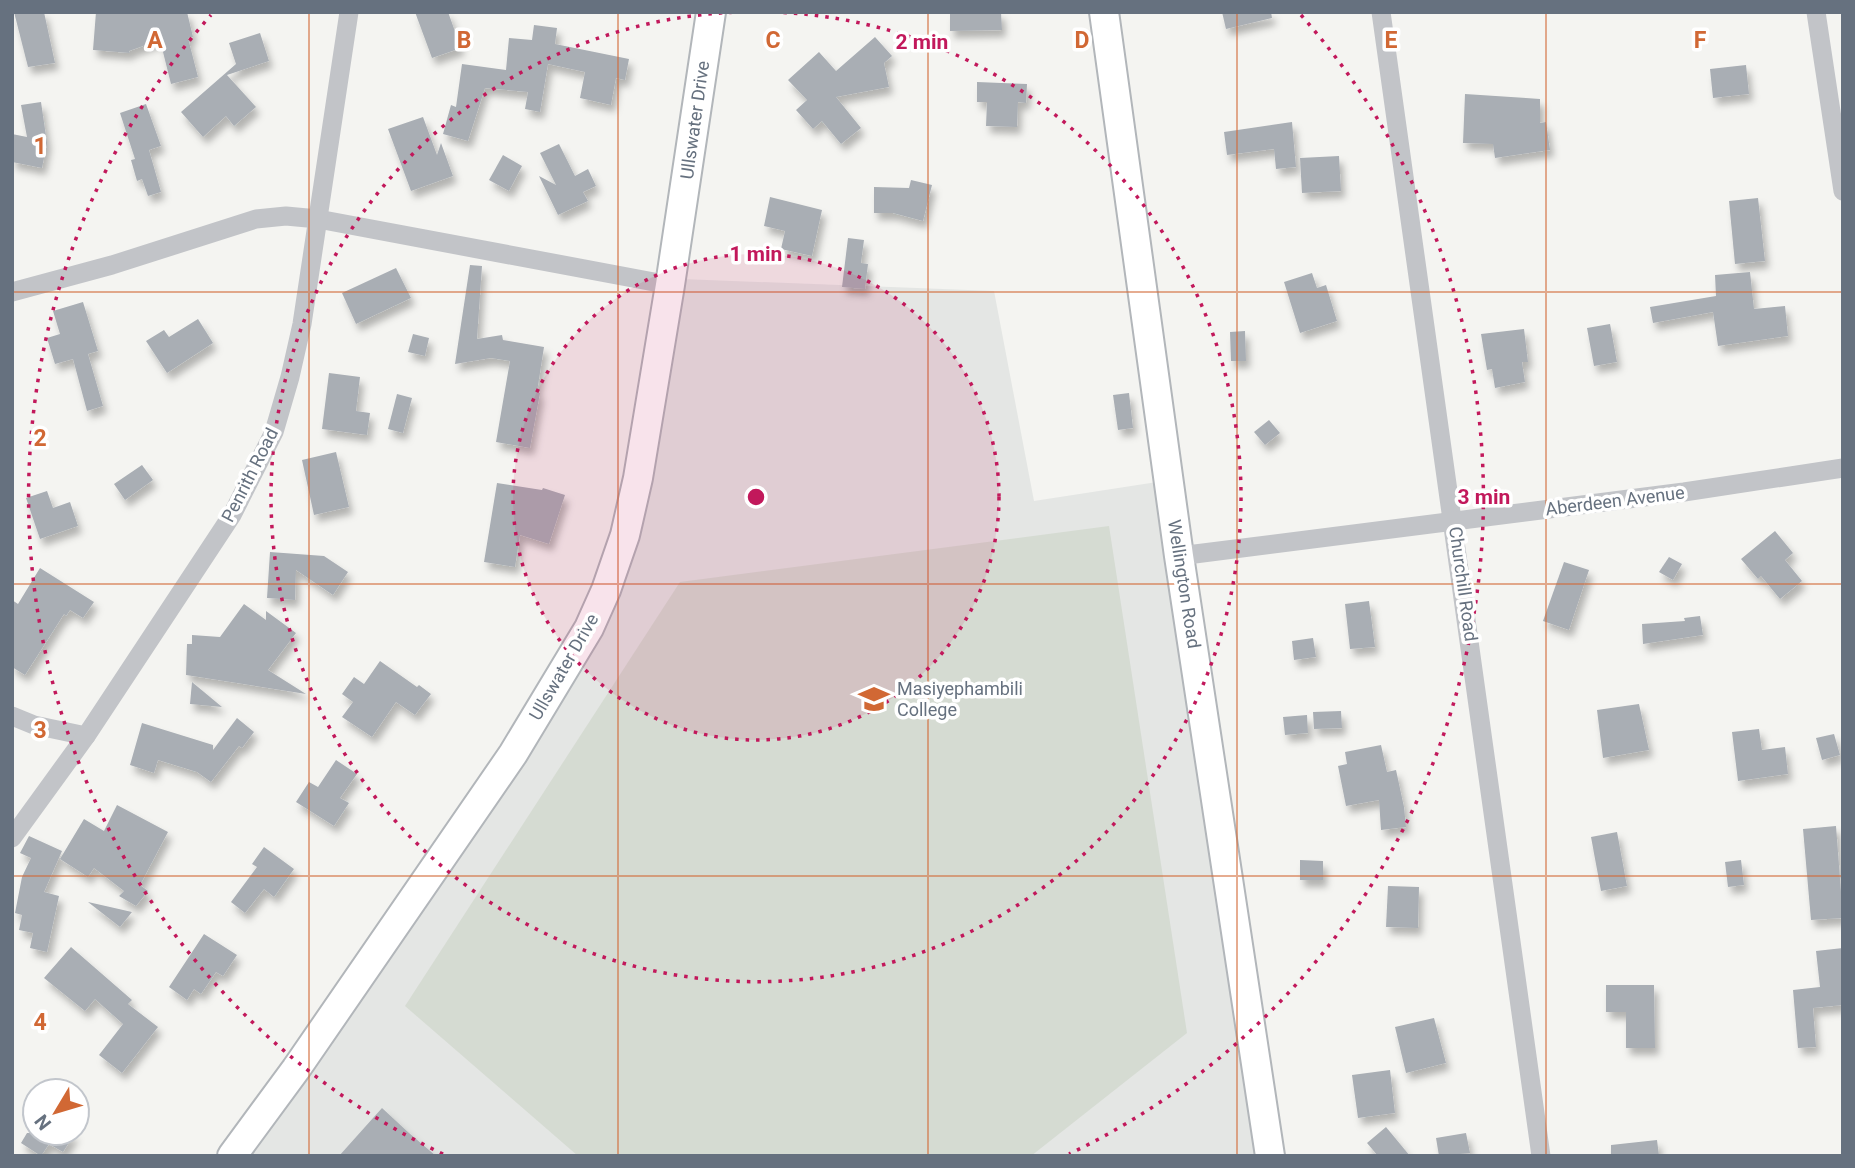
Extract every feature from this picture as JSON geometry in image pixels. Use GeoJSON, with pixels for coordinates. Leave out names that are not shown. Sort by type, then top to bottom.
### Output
{"type":"FeatureCollection","features":[{"type":"Feature","properties":{"kind":"street","name":"Penrith Road"},"geometry":{"type":"LineString","coordinates":[[12,838],[86,736],[232,514],[274,432],[302,324],[349,12]]}},
{"type":"Feature","properties":{"kind":"street","name":"Ullswater Drive"},"geometry":{"type":"LineString","coordinates":[[232,1156],[296,1069],[513,754],[589,628],[606,590],[625,535],[638,478],[670,285],[710,12]]}},
{"type":"Feature","properties":{"kind":"street","name":"Wellington Road"},"geometry":{"type":"LineString","coordinates":[[1104,12],[1179,556],[1270,1156]]}},
{"type":"Feature","properties":{"kind":"street","name":"Churchill Road"},"geometry":{"type":"LineString","coordinates":[[1381,12],[1541,1156]]}},
{"type":"Feature","properties":{"kind":"street"},"geometry":{"type":"LineString","coordinates":[[1816,12],[1843,191]]}},
{"type":"Feature","properties":{"kind":"street"},"geometry":{"type":"LineString","coordinates":[[12,292],[256,219],[286,216],[318,219],[670,285]]}},
{"type":"Feature","properties":{"kind":"street","name":"Aberdeen Avenue"},"geometry":{"type":"LineString","coordinates":[[1179,556],[1684,492],[1843,468]]}},
{"type":"Feature","properties":{"kind":"street"},"geometry":{"type":"LineString","coordinates":[[12,716],[34,725],[86,736]]}},
{"type":"Feature","properties":{"kind":"shaded area","name":"Masiyephambili College"},"geometry":{"type":"Polygon","coordinates":[[[681,279],[994,291],[1034,501],[1157,482],[1256,1156],[239,1156],[596,637],[681,279]]]}},
{"type":"Feature","properties":{"kind":"shaded area","name":"Masiyephambili College"},"geometry":{"type":"Polygon","coordinates":[[[1109,526],[1187,1033],[1031,1156],[578,1156],[405,1006],[680,582],[1109,526]]]}},
{"type":"Feature","properties":{"kind":"building"},"geometry":{"type":"Polygon","coordinates":[[[14,12],[44,12],[55,63],[28,67],[14,12]]]}},
{"type":"Feature","properties":{"kind":"building"},"geometry":{"type":"Polygon","coordinates":[[[96,12],[187,12],[193,37],[188,38],[198,77],[171,84],[160,40],[129,51],[130,53],[93,50],[96,12]]]}},
{"type":"Feature","properties":{"kind":"building"},"geometry":{"type":"Polygon","coordinates":[[[415,12],[448,12],[461,48],[432,58],[415,12]]]}},
{"type":"Feature","properties":{"kind":"building"},"geometry":{"type":"Polygon","coordinates":[[[950,12],[1001,12],[1002,30],[950,31],[950,12]]]}},
{"type":"Feature","properties":{"kind":"building"},"geometry":{"type":"Polygon","coordinates":[[[1222,12],[1271,12],[1272,18],[1226,29],[1222,12]]]}},
{"type":"Feature","properties":{"kind":"building"},"geometry":{"type":"Polygon","coordinates":[[[534,25],[557,28],[555,44],[629,59],[625,80],[616,78],[611,105],[580,98],[585,72],[548,64],[540,112],[525,109],[528,92],[485,88],[468,141],[443,134],[451,105],[456,107],[462,64],[506,70],[509,38],[532,40],[534,25]]]}},
{"type":"Feature","properties":{"kind":"building"},"geometry":{"type":"Polygon","coordinates":[[[260,33],[269,61],[227,75],[256,107],[234,126],[226,116],[203,137],[181,112],[236,64],[229,43],[260,33]]]}},
{"type":"Feature","properties":{"kind":"building"},"geometry":{"type":"Polygon","coordinates":[[[875,37],[892,56],[884,63],[889,87],[836,97],[861,128],[841,144],[822,121],[813,129],[796,110],[807,100],[788,80],[819,52],[836,71],[875,37]]]}},
{"type":"Feature","properties":{"kind":"building"},"geometry":{"type":"Polygon","coordinates":[[[1746,65],[1749,94],[1713,98],[1710,69],[1746,65]]]}},
{"type":"Feature","properties":{"kind":"building"},"geometry":{"type":"Polygon","coordinates":[[[977,82],[1027,84],[1026,103],[1018,102],[1017,127],[986,126],[987,102],[977,102],[977,82]]]}},
{"type":"Feature","properties":{"kind":"building"},"geometry":{"type":"Polygon","coordinates":[[[1465,94],[1540,99],[1540,123],[1546,122],[1550,150],[1495,158],[1493,144],[1463,143],[1465,94]]]}},
{"type":"Feature","properties":{"kind":"building"},"geometry":{"type":"Polygon","coordinates":[[[41,102],[47,143],[42,168],[12,162],[12,134],[27,137],[21,105],[41,102]]]}},
{"type":"Feature","properties":{"kind":"building"},"geometry":{"type":"Polygon","coordinates":[[[146,104],[161,146],[149,150],[161,192],[148,196],[142,179],[137,181],[131,160],[135,159],[120,113],[146,104]]]}},
{"type":"Feature","properties":{"kind":"building"},"geometry":{"type":"Polygon","coordinates":[[[423,117],[437,155],[441,143],[453,176],[411,191],[388,129],[423,117]]]}},
{"type":"Feature","properties":{"kind":"building"},"geometry":{"type":"Polygon","coordinates":[[[1292,122],[1296,167],[1276,169],[1274,149],[1227,155],[1224,132],[1292,122]]]}},
{"type":"Feature","properties":{"kind":"building"},"geometry":{"type":"Polygon","coordinates":[[[559,144],[575,176],[588,169],[596,186],[583,192],[588,201],[558,215],[539,176],[556,185],[540,153],[559,144]]]}},
{"type":"Feature","properties":{"kind":"building"},"geometry":{"type":"Polygon","coordinates":[[[503,155],[522,166],[509,191],[489,180],[503,155]]]}},
{"type":"Feature","properties":{"kind":"building"},"geometry":{"type":"Polygon","coordinates":[[[1339,156],[1341,191],[1302,193],[1300,158],[1339,156]]]}},
{"type":"Feature","properties":{"kind":"building"},"geometry":{"type":"Polygon","coordinates":[[[911,180],[932,185],[923,221],[893,213],[874,213],[874,187],[909,188],[911,180]]]}},
{"type":"Feature","properties":{"kind":"building"},"geometry":{"type":"Polygon","coordinates":[[[770,197],[822,210],[812,256],[781,249],[785,231],[764,226],[770,197]]]}},
{"type":"Feature","properties":{"kind":"building"},"geometry":{"type":"Polygon","coordinates":[[[1758,198],[1765,261],[1735,264],[1729,201],[1758,198]]]}},
{"type":"Feature","properties":{"kind":"building"},"geometry":{"type":"Polygon","coordinates":[[[848,238],[864,240],[861,263],[868,264],[865,289],[842,287],[848,238]]]}},
{"type":"Feature","properties":{"kind":"building"},"geometry":{"type":"Polygon","coordinates":[[[470,265],[482,266],[477,339],[502,335],[503,340],[544,347],[537,392],[540,393],[530,448],[496,442],[510,361],[491,358],[455,364],[470,265]]]}},
{"type":"Feature","properties":{"kind":"building"},"geometry":{"type":"Polygon","coordinates":[[[396,268],[411,298],[356,324],[342,293],[396,268]]]}},
{"type":"Feature","properties":{"kind":"building"},"geometry":{"type":"Polygon","coordinates":[[[1750,272],[1754,309],[1785,306],[1788,336],[1718,346],[1713,312],[1653,323],[1650,307],[1716,296],[1715,275],[1750,272]]]}},
{"type":"Feature","properties":{"kind":"building"},"geometry":{"type":"Polygon","coordinates":[[[1312,273],[1317,288],[1326,285],[1337,321],[1300,333],[1284,282],[1312,273]]]}},
{"type":"Feature","properties":{"kind":"building"},"geometry":{"type":"Polygon","coordinates":[[[83,302],[98,351],[88,354],[103,406],[87,411],[73,359],[55,364],[47,338],[60,334],[53,311],[83,302]]]}},
{"type":"Feature","properties":{"kind":"building"},"geometry":{"type":"Polygon","coordinates":[[[198,319],[213,343],[167,373],[146,341],[164,330],[169,337],[198,319]]]}},
{"type":"Feature","properties":{"kind":"building"},"geometry":{"type":"Polygon","coordinates":[[[1610,324],[1617,362],[1594,366],[1587,328],[1610,324]]]}},
{"type":"Feature","properties":{"kind":"building"},"geometry":{"type":"Polygon","coordinates":[[[1524,329],[1528,362],[1522,362],[1525,382],[1495,388],[1492,369],[1487,370],[1481,334],[1524,329]]]}},
{"type":"Feature","properties":{"kind":"building"},"geometry":{"type":"Polygon","coordinates":[[[1245,331],[1246,361],[1231,361],[1230,332],[1245,331]]]}},
{"type":"Feature","properties":{"kind":"building"},"geometry":{"type":"Polygon","coordinates":[[[413,334],[429,338],[425,356],[408,352],[413,334]]]}},
{"type":"Feature","properties":{"kind":"building"},"geometry":{"type":"Polygon","coordinates":[[[329,373],[360,377],[356,411],[370,413],[367,435],[322,429],[329,373]]]}},
{"type":"Feature","properties":{"kind":"building"},"geometry":{"type":"Polygon","coordinates":[[[1129,393],[1133,428],[1118,430],[1113,395],[1129,393]]]}},
{"type":"Feature","properties":{"kind":"building"},"geometry":{"type":"Polygon","coordinates":[[[397,394],[412,398],[403,433],[388,429],[397,394]]]}},
{"type":"Feature","properties":{"kind":"building"},"geometry":{"type":"Polygon","coordinates":[[[1269,420],[1280,433],[1265,445],[1254,432],[1269,420]]]}},
{"type":"Feature","properties":{"kind":"building"},"geometry":{"type":"Polygon","coordinates":[[[336,452],[349,507],[314,515],[302,460],[336,452]]]}},
{"type":"Feature","properties":{"kind":"building"},"geometry":{"type":"Polygon","coordinates":[[[142,465],[153,480],[125,500],[114,484],[142,465]]]}},
{"type":"Feature","properties":{"kind":"building"},"geometry":{"type":"Polygon","coordinates":[[[497,483],[543,488],[565,495],[549,544],[520,535],[515,567],[484,562],[497,483]]]}},
{"type":"Feature","properties":{"kind":"building"},"geometry":{"type":"Polygon","coordinates":[[[47,491],[53,508],[70,502],[78,526],[40,539],[26,498],[47,491]]]}},
{"type":"Feature","properties":{"kind":"building"},"geometry":{"type":"Polygon","coordinates":[[[1775,531],[1793,553],[1785,560],[1802,581],[1780,599],[1761,576],[1758,579],[1741,559],[1775,531]]]}},
{"type":"Feature","properties":{"kind":"building"},"geometry":{"type":"Polygon","coordinates":[[[270,552],[324,556],[348,572],[333,595],[296,570],[295,600],[267,598],[270,552]]]}},
{"type":"Feature","properties":{"kind":"building"},"geometry":{"type":"Polygon","coordinates":[[[1669,557],[1682,564],[1673,580],[1659,572],[1669,557]]]}},
{"type":"Feature","properties":{"kind":"building"},"geometry":{"type":"Polygon","coordinates":[[[1564,562],[1589,570],[1569,630],[1543,621],[1564,562]]]}},
{"type":"Feature","properties":{"kind":"building"},"geometry":{"type":"Polygon","coordinates":[[[40,568],[94,602],[83,618],[70,610],[66,616],[64,614],[25,675],[12,667],[12,600],[18,604],[40,568]]]}},
{"type":"Feature","properties":{"kind":"building"},"geometry":{"type":"Polygon","coordinates":[[[1369,601],[1375,647],[1350,649],[1345,604],[1369,601]]]}},
{"type":"Feature","properties":{"kind":"building"},"geometry":{"type":"Polygon","coordinates":[[[244,604],[266,620],[266,611],[296,633],[268,670],[306,694],[186,675],[187,644],[192,644],[192,635],[220,637],[244,604]]]}},
{"type":"Feature","properties":{"kind":"building"},"geometry":{"type":"Polygon","coordinates":[[[1700,616],[1703,635],[1643,644],[1642,624],[1685,621],[1684,618],[1700,616]]]}},
{"type":"Feature","properties":{"kind":"building"},"geometry":{"type":"Polygon","coordinates":[[[1313,638],[1316,657],[1294,660],[1292,641],[1313,638]]]}},
{"type":"Feature","properties":{"kind":"building"},"geometry":{"type":"Polygon","coordinates":[[[380,661],[431,694],[415,715],[396,702],[372,737],[342,717],[353,702],[342,694],[354,677],[364,684],[380,661]]]}},
{"type":"Feature","properties":{"kind":"building"},"geometry":{"type":"Polygon","coordinates":[[[192,682],[222,707],[190,704],[192,682]]]}},
{"type":"Feature","properties":{"kind":"building"},"geometry":{"type":"Polygon","coordinates":[[[1639,704],[1649,750],[1603,758],[1597,710],[1639,704]]]}},
{"type":"Feature","properties":{"kind":"building"},"geometry":{"type":"Polygon","coordinates":[[[1341,711],[1342,728],[1314,729],[1313,712],[1341,711]]]}},
{"type":"Feature","properties":{"kind":"building"},"geometry":{"type":"Polygon","coordinates":[[[1307,715],[1308,733],[1285,735],[1283,717],[1307,715]]]}},
{"type":"Feature","properties":{"kind":"building"},"geometry":{"type":"Polygon","coordinates":[[[237,718],[254,732],[242,748],[239,746],[211,782],[197,772],[158,760],[154,773],[130,765],[142,723],[213,745],[213,750],[237,718]]]}},
{"type":"Feature","properties":{"kind":"building"},"geometry":{"type":"Polygon","coordinates":[[[1759,729],[1762,750],[1785,747],[1788,774],[1738,781],[1732,732],[1759,729]]]}},
{"type":"Feature","properties":{"kind":"building"},"geometry":{"type":"Polygon","coordinates":[[[1834,734],[1840,755],[1822,760],[1816,738],[1834,734]]]}},
{"type":"Feature","properties":{"kind":"building"},"geometry":{"type":"Polygon","coordinates":[[[1381,745],[1387,772],[1396,770],[1406,827],[1381,830],[1379,800],[1346,806],[1338,766],[1347,764],[1345,752],[1381,745]]]}},
{"type":"Feature","properties":{"kind":"building"},"geometry":{"type":"Polygon","coordinates":[[[336,760],[357,774],[340,798],[349,803],[334,826],[296,802],[309,782],[318,787],[336,760]]]}},
{"type":"Feature","properties":{"kind":"building"},"geometry":{"type":"Polygon","coordinates":[[[117,805],[168,832],[140,885],[148,891],[136,906],[119,896],[124,891],[94,868],[88,877],[60,859],[84,819],[104,831],[117,805]]]}},
{"type":"Feature","properties":{"kind":"building"},"geometry":{"type":"Polygon","coordinates":[[[1836,826],[1843,918],[1811,920],[1803,829],[1836,826]]]}},
{"type":"Feature","properties":{"kind":"building"},"geometry":{"type":"Polygon","coordinates":[[[1617,832],[1627,886],[1601,891],[1591,837],[1617,832]]]}},
{"type":"Feature","properties":{"kind":"building"},"geometry":{"type":"Polygon","coordinates":[[[29,836],[62,851],[44,892],[59,896],[47,952],[30,948],[33,933],[19,930],[22,915],[15,913],[22,877],[31,858],[20,853],[29,836]]]}},
{"type":"Feature","properties":{"kind":"building"},"geometry":{"type":"Polygon","coordinates":[[[264,847],[294,869],[274,897],[264,889],[245,913],[231,902],[257,867],[252,864],[264,847]]]}},
{"type":"Feature","properties":{"kind":"building"},"geometry":{"type":"Polygon","coordinates":[[[1300,860],[1323,861],[1323,880],[1300,880],[1300,860]]]}},
{"type":"Feature","properties":{"kind":"building"},"geometry":{"type":"Polygon","coordinates":[[[1741,860],[1744,885],[1728,887],[1725,862],[1741,860]]]}},
{"type":"Feature","properties":{"kind":"building"},"geometry":{"type":"Polygon","coordinates":[[[1388,886],[1419,887],[1418,928],[1386,927],[1388,886]]]}},
{"type":"Feature","properties":{"kind":"building"},"geometry":{"type":"Polygon","coordinates":[[[88,902],[132,912],[120,927],[88,902]]]}},
{"type":"Feature","properties":{"kind":"building"},"geometry":{"type":"Polygon","coordinates":[[[204,934],[237,955],[223,976],[216,972],[201,994],[194,989],[187,1000],[169,987],[204,934]]]}},
{"type":"Feature","properties":{"kind":"building"},"geometry":{"type":"Polygon","coordinates":[[[71,947],[132,1000],[128,1004],[158,1027],[122,1073],[99,1055],[123,1024],[95,999],[85,1011],[44,978],[71,947]]]}},
{"type":"Feature","properties":{"kind":"building"},"geometry":{"type":"Polygon","coordinates":[[[1843,948],[1843,1005],[1813,1008],[1816,1047],[1798,1048],[1793,990],[1820,987],[1816,951],[1843,948]]]}},
{"type":"Feature","properties":{"kind":"building"},"geometry":{"type":"Polygon","coordinates":[[[1606,985],[1654,985],[1655,1048],[1626,1048],[1626,1012],[1606,1012],[1606,985]]]}},
{"type":"Feature","properties":{"kind":"building"},"geometry":{"type":"Polygon","coordinates":[[[1434,1018],[1446,1063],[1406,1073],[1395,1027],[1434,1018]]]}},
{"type":"Feature","properties":{"kind":"building"},"geometry":{"type":"Polygon","coordinates":[[[1390,1070],[1395,1113],[1358,1118],[1352,1075],[1390,1070]]]}},
{"type":"Feature","properties":{"kind":"building"},"geometry":{"type":"Polygon","coordinates":[[[382,1108],[409,1133],[436,1156],[339,1156],[382,1108]]]}},
{"type":"Feature","properties":{"kind":"building"},"geometry":{"type":"Polygon","coordinates":[[[1386,1127],[1410,1156],[1378,1156],[1367,1143],[1386,1127]]]}},
{"type":"Feature","properties":{"kind":"building"},"geometry":{"type":"Polygon","coordinates":[[[1466,1133],[1470,1153],[1439,1156],[1436,1138],[1466,1133]]]}},
{"type":"Feature","properties":{"kind":"building"},"geometry":{"type":"Polygon","coordinates":[[[1657,1140],[1659,1156],[1611,1156],[1611,1145],[1657,1140]]]}},
{"type":"Feature","properties":{"kind":"building"},"geometry":{"type":"Polygon","coordinates":[[[27,1147],[47,1147],[41,1156],[27,1147]]]}},
{"type":"Feature","properties":{"kind":"place","name":"Masiyephambili College"},"geometry":{"type":"Point","coordinates":[874,699]}}]}
